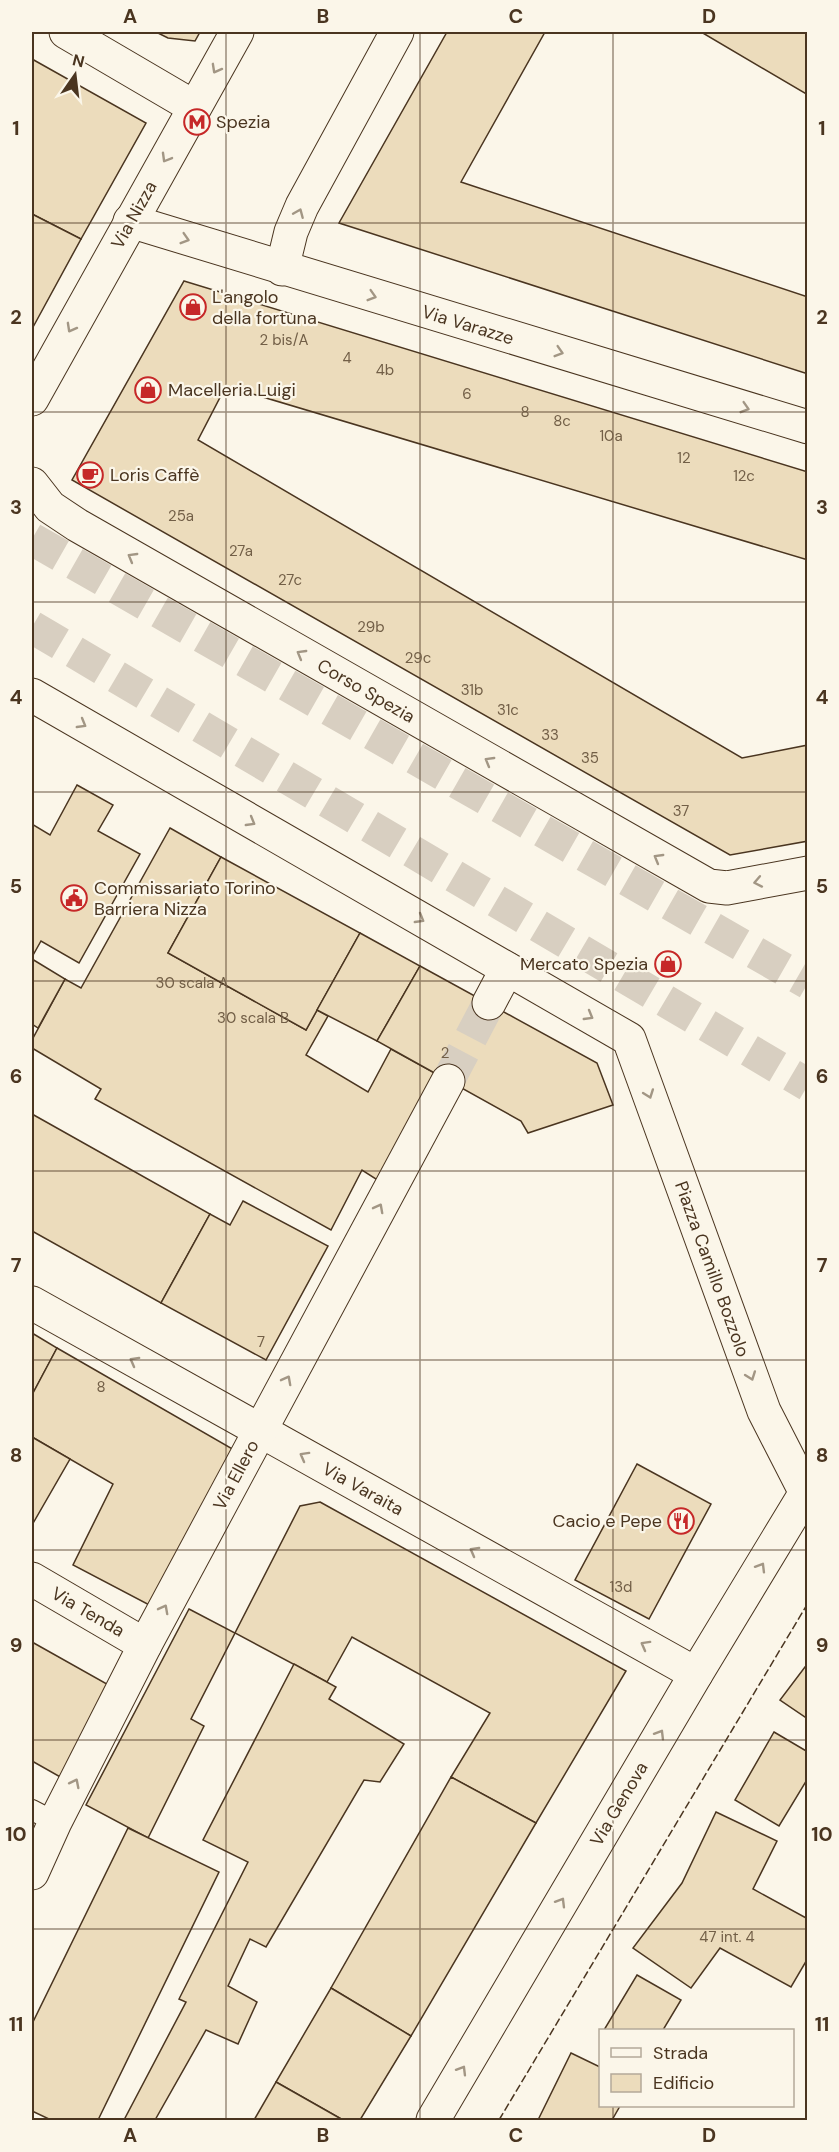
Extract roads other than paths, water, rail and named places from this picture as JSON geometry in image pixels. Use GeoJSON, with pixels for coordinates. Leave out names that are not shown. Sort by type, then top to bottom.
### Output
{"type":"FeatureCollection","features":[{"type":"Feature","properties":{"kind":"street"},"geometry":{"type":"LineString","coordinates":[[66,32],[194,107]]}},
{"type":"Feature","properties":{"kind":"street","name":"Via Nizza"},"geometry":{"type":"LineString","coordinates":[[32,399],[237,32]]}},
{"type":"Feature","properties":{"kind":"street"},"geometry":{"type":"LineString","coordinates":[[282,269],[291,232],[302,206],[397,32]]}},
{"type":"Feature","properties":{"kind":"street","name":"Via Varazze"},"geometry":{"type":"LineString","coordinates":[[130,221],[807,427]]}},
{"type":"Feature","properties":{"kind":"street","name":"Corso Spezia"},"geometry":{"type":"LineString","coordinates":[[32,484],[50,507],[76,525],[709,886],[727,888],[807,873]]}},
{"type":"Feature","properties":{"kind":"street"},"geometry":{"type":"LineString","coordinates":[[32,695],[507,969],[489,1003]]}},
{"type":"Feature","properties":{"kind":"street","name":"Piazza Camillo Bozzolo"},"geometry":{"type":"LineString","coordinates":[[507,969],[628,1039],[764,1411],[807,1491]]}},
{"type":"Feature","properties":{"kind":"street","name":"Via Ellero"},"geometry":{"type":"LineString","coordinates":[[32,1873],[43,1816],[146,1645],[448,1081]]}},
{"type":"Feature","properties":{"kind":"street","name":"Via Varaita"},"geometry":{"type":"LineString","coordinates":[[32,1303],[696,1674]]}},
{"type":"Feature","properties":{"kind":"street","name":"Via Genova"},"geometry":{"type":"LineString","coordinates":[[433,2121],[696,1674],[807,1491]]}},
{"type":"Feature","properties":{"kind":"street","name":"Via Tenda"},"geometry":{"type":"LineString","coordinates":[[32,1579],[146,1645]]}},
{"type":"Feature","properties":{"kind":"tunnel"},"geometry":{"type":"LineString","coordinates":[[32,539],[808,983]]}},
{"type":"Feature","properties":{"kind":"tunnel"},"geometry":{"type":"LineString","coordinates":[[32,627],[808,1085]]}},
{"type":"Feature","properties":{"kind":"tunnel"},"geometry":{"type":"LineString","coordinates":[[448,1081],[489,1003]]}},
{"type":"Feature","properties":{"kind":"place","name":"Spezia"},"geometry":{"type":"Point","coordinates":[197,122]}},
{"type":"Feature","properties":{"kind":"place","name":"L'angolo della fortuna"},"geometry":{"type":"Point","coordinates":[193,307]}},
{"type":"Feature","properties":{"kind":"place","name":"Macelleria Luigi"},"geometry":{"type":"Point","coordinates":[148,390]}},
{"type":"Feature","properties":{"kind":"place","name":"Loris Caffè"},"geometry":{"type":"Point","coordinates":[90,475]}},
{"type":"Feature","properties":{"kind":"place","name":"Commissariato Torino Barriera Nizza"},"geometry":{"type":"Point","coordinates":[74,898]}},
{"type":"Feature","properties":{"kind":"place","name":"Mercato Spezia"},"geometry":{"type":"Point","coordinates":[668,964]}},
{"type":"Feature","properties":{"kind":"place","name":"Cacio e Pepe"},"geometry":{"type":"Point","coordinates":[681,1521]}}]}
